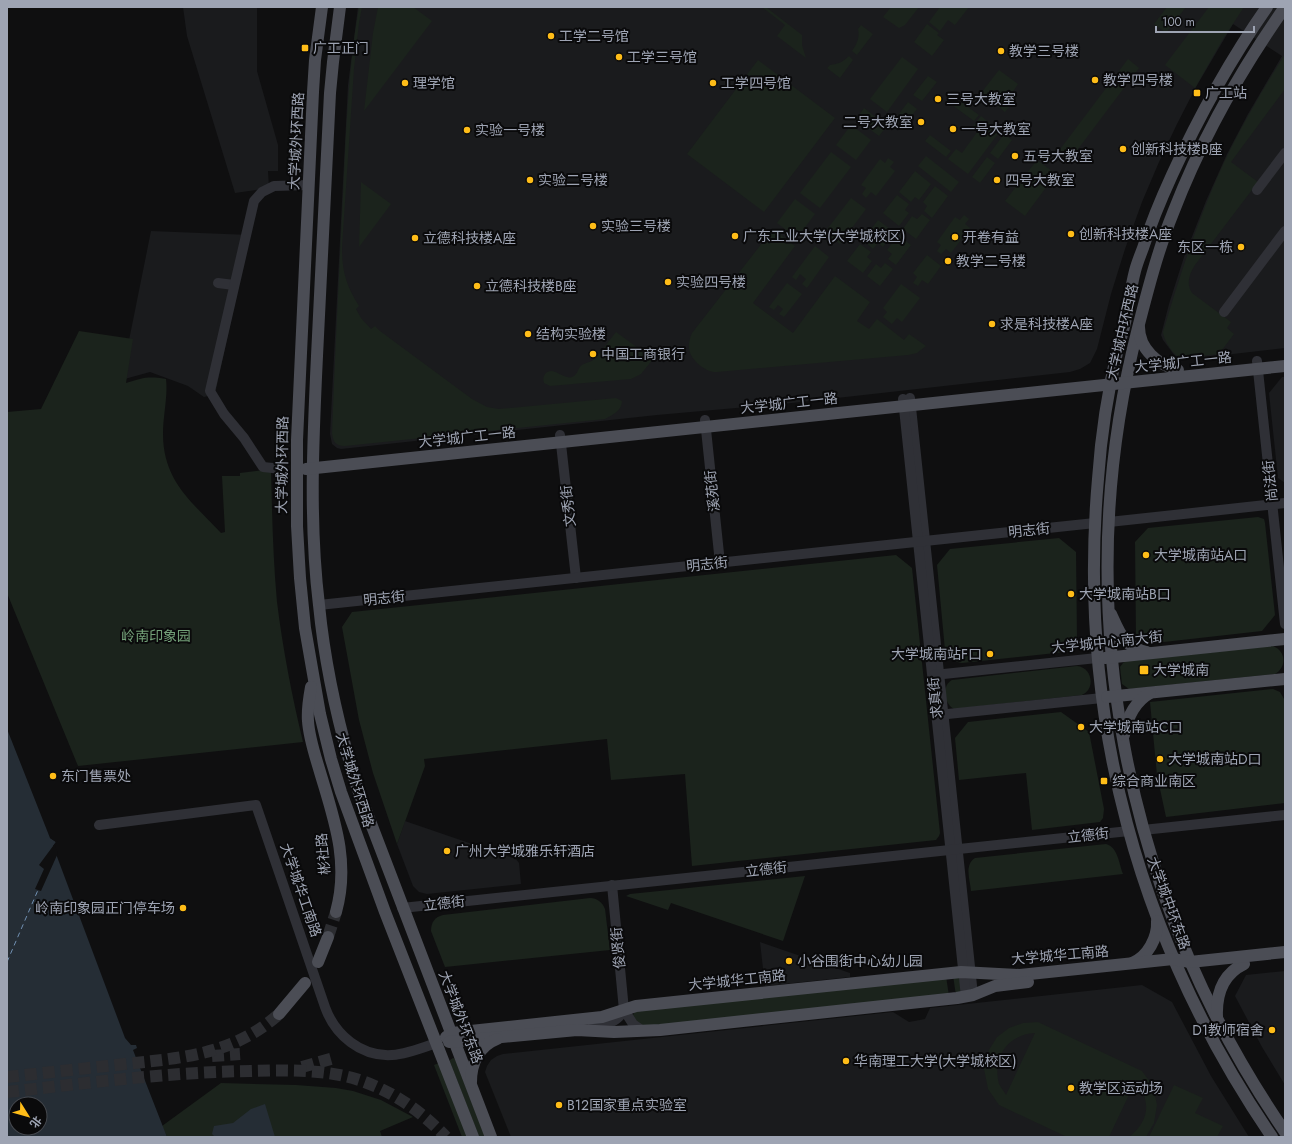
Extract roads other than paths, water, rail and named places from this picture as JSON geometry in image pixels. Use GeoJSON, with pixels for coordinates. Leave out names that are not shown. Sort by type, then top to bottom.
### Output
{"type":"FeatureCollection","features":[{"type":"Feature","properties":{"kind":"main road","name":"大学城外环西路"},"geometry":{"type":"LineString","coordinates":[[322,7],[314,76],[300,348],[296,466],[297,510],[305,628],[320,714],[339,786],[385,912],[436,1043]]}},
{"type":"Feature","properties":{"kind":"main road","name":"大学城外环西路"},"geometry":{"type":"LineString","coordinates":[[340,7],[330,93],[317,356],[313,465],[318,605],[332,687],[347,755],[364,808],[402,908]]}},
{"type":"Feature","properties":{"kind":"main road","name":"大学城中环西路"},"geometry":{"type":"LineString","coordinates":[[1098,658],[1094,594],[1095,523],[1099,470],[1103,432],[1112,380],[1135,271],[1151,225],[1194,128],[1222,77],[1267,7]]}},
{"type":"Feature","properties":{"kind":"main road","name":"大学城中环西路"},"geometry":{"type":"LineString","coordinates":[[1115,696],[1111,657],[1107,573],[1112,478],[1117,434],[1126,379],[1145,298],[1172,213],[1198,155],[1223,104],[1240,74],[1285,7]]}},
{"type":"Feature","properties":{"kind":"main road"},"geometry":{"type":"LineString","coordinates":[[1139,324],[1140,338],[1151,354],[1165,365],[1178,370]]}},
{"type":"Feature","properties":{"kind":"main road","name":"大学城广工一路"},"geometry":{"type":"LineString","coordinates":[[296,466],[1257,365],[1285,358]]}},
{"type":"Feature","properties":{"kind":"main road","name":"大学城广工一路"},"geometry":{"type":"LineString","coordinates":[[1126,379],[1178,370],[1257,365],[1285,366]]}},
{"type":"Feature","properties":{"kind":"main road"},"geometry":{"type":"LineString","coordinates":[[297,510],[299,505],[304,502],[309,503],[314,510]]}},
{"type":"Feature","properties":{"kind":"main road"},"geometry":{"type":"LineString","coordinates":[[1108,608],[1121,634],[1127,642],[1138,649],[1153,652]]}},
{"type":"Feature","properties":{"kind":"main road","name":"大学城中心南大街"},"geometry":{"type":"LineString","coordinates":[[1098,658],[1285,639]]}},
{"type":"Feature","properties":{"kind":"main road","name":"大学城中环东路"},"geometry":{"type":"LineString","coordinates":[[1098,658],[1102,698],[1111,753],[1138,864],[1157,918],[1175,962],[1197,1009],[1231,1073],[1272,1137]]}},
{"type":"Feature","properties":{"kind":"main road","name":"彬社路"},"geometry":{"type":"LineString","coordinates":[[313,676],[309,708],[309,726],[314,752],[337,829],[340,846],[341,880],[336,912]]}},
{"type":"Feature","properties":{"kind":"main road"},"geometry":{"type":"LineString","coordinates":[[1102,698],[1285,679]]}},
{"type":"Feature","properties":{"kind":"main road"},"geometry":{"type":"LineString","coordinates":[[1123,741],[1126,725],[1133,710],[1139,701],[1152,692]]}},
{"type":"Feature","properties":{"kind":"main road","name":"大学城中环东路"},"geometry":{"type":"LineString","coordinates":[[1115,696],[1123,741],[1143,830],[1163,895],[1192,966],[1218,1020],[1243,1066],[1285,1132]]}},
{"type":"Feature","properties":{"kind":"main road","name":"大学城外环东路"},"geometry":{"type":"LineString","coordinates":[[402,908],[491,1137]]}},
{"type":"Feature","properties":{"kind":"main road"},"geometry":{"type":"LineString","coordinates":[[1131,963],[1140,958],[1153,942],[1157,929],[1157,918]]}},
{"type":"Feature","properties":{"kind":"main road"},"geometry":{"type":"LineString","coordinates":[[318,962],[328,937]]}},
{"type":"Feature","properties":{"kind":"main road","name":"大学城华工南路"},"geometry":{"type":"LineString","coordinates":[[1192,966],[1285,952]]}},
{"type":"Feature","properties":{"kind":"main road","name":"大学城华工南路"},"geometry":{"type":"LineString","coordinates":[[436,1043],[453,1037],[602,1017],[640,1006],[967,972],[1020,975],[1131,963],[1175,962],[1192,966],[1244,964],[1285,959]]}},
{"type":"Feature","properties":{"kind":"main road","name":"大学城华工南路"},"geometry":{"type":"LineString","coordinates":[[453,1037],[504,1037],[577,1030],[643,1032],[970,996],[1001,985],[1175,962]]}},
{"type":"Feature","properties":{"kind":"main road"},"geometry":{"type":"LineString","coordinates":[[1218,1020],[1218,1000],[1221,986],[1233,970],[1244,964]]}},
{"type":"Feature","properties":{"kind":"main road"},"geometry":{"type":"LineString","coordinates":[[279,1014],[305,983]]}},
{"type":"Feature","properties":{"kind":"main road"},"geometry":{"type":"LineString","coordinates":[[472,1087],[472,1074],[478,1054],[490,1042],[504,1037]]}},
{"type":"Feature","properties":{"kind":"main road"},"geometry":{"type":"LineString","coordinates":[[436,1043],[473,1137]]}},
{"type":"Feature","properties":{"kind":"street"},"geometry":{"type":"LineString","coordinates":[[1257,190],[1285,153]]}},
{"type":"Feature","properties":{"kind":"street"},"geometry":{"type":"LineString","coordinates":[[296,466],[282,469],[263,468],[244,438],[224,414],[210,391],[254,201],[262,192],[274,186],[308,185]]}},
{"type":"Feature","properties":{"kind":"street"},"geometry":{"type":"LineString","coordinates":[[1224,312],[1285,231]]}},
{"type":"Feature","properties":{"kind":"street"},"geometry":{"type":"LineString","coordinates":[[218,284],[234,285]]}},
{"type":"Feature","properties":{"kind":"street","name":"尚法街"},"geometry":{"type":"LineString","coordinates":[[1257,365],[1285,624]]}},
{"type":"Feature","properties":{"kind":"street","name":"求真街"},"geometry":{"type":"LineString","coordinates":[[907,402],[970,996]]}},
{"type":"Feature","properties":{"kind":"street","name":"溪苑街"},"geometry":{"type":"LineString","coordinates":[[705,423],[720,563]]}},
{"type":"Feature","properties":{"kind":"street","name":"文秀街"},"geometry":{"type":"LineString","coordinates":[[561,438],[576,578]]}},
{"type":"Feature","properties":{"kind":"street"},"geometry":{"type":"LineString","coordinates":[[1109,522],[1285,503]]}},
{"type":"Feature","properties":{"kind":"street","name":"明志街"},"geometry":{"type":"LineString","coordinates":[[318,605],[1095,523]]}},
{"type":"Feature","properties":{"kind":"street","name":"大学城中心南大街"},"geometry":{"type":"LineString","coordinates":[[936,675],[1098,658]]}},
{"type":"Feature","properties":{"kind":"street"},"geometry":{"type":"LineString","coordinates":[[940,715],[1102,698]]}},
{"type":"Feature","properties":{"kind":"street","name":"大学城华工南路"},"geometry":{"type":"LineString","coordinates":[[99,825],[256,805],[326,1012],[338,1032],[359,1048],[381,1055],[395,1055],[413,1052],[436,1043]]}},
{"type":"Feature","properties":{"kind":"street"},"geometry":{"type":"LineString","coordinates":[[1143,830],[1285,815]]}},
{"type":"Feature","properties":{"kind":"street","name":"立德街"},"geometry":{"type":"LineString","coordinates":[[402,908],[1129,831]]}},
{"type":"Feature","properties":{"kind":"street","name":"俊贤街"},"geometry":{"type":"LineString","coordinates":[[612,886],[624,1010]]}},
{"type":"Feature","properties":{"kind":"street"},"geometry":{"type":"LineString","coordinates":[[577,1030],[611,1023],[619,1017],[624,1010],[633,1024],[643,1032]]}},
{"type":"Feature","properties":{"kind":"tunnel"},"geometry":{"type":"LineString","coordinates":[[328,937],[336,912]]}},
{"type":"Feature","properties":{"kind":"tunnel"},"geometry":{"type":"LineString","coordinates":[[7,1077],[160,1060],[202,1053],[242,1039],[261,1028],[279,1014]]}},
{"type":"Feature","properties":{"kind":"tunnel"},"geometry":{"type":"LineString","coordinates":[[212,1056],[240,1054]]}},
{"type":"Feature","properties":{"kind":"tunnel"},"geometry":{"type":"LineString","coordinates":[[302,1067],[334,1058]]}},
{"type":"Feature","properties":{"kind":"tunnel"},"geometry":{"type":"LineString","coordinates":[[7,1092],[129,1078],[190,1073],[277,1070],[330,1073],[356,1079],[393,1095],[416,1110],[446,1137]]}},
{"type":"Feature","properties":{"kind":"place","name":"工学二号馆"},"geometry":{"type":"Point","coordinates":[551,36]}},
{"type":"Feature","properties":{"kind":"place","name":"广工正门"},"geometry":{"type":"Point","coordinates":[305,48]}},
{"type":"Feature","properties":{"kind":"place","name":"教学三号楼"},"geometry":{"type":"Point","coordinates":[1001,51]}},
{"type":"Feature","properties":{"kind":"place","name":"工学三号馆"},"geometry":{"type":"Point","coordinates":[619,57]}},
{"type":"Feature","properties":{"kind":"place","name":"教学四号楼"},"geometry":{"type":"Point","coordinates":[1095,80]}},
{"type":"Feature","properties":{"kind":"place","name":"理学馆"},"geometry":{"type":"Point","coordinates":[405,83]}},
{"type":"Feature","properties":{"kind":"place","name":"工学四号馆"},"geometry":{"type":"Point","coordinates":[713,83]}},
{"type":"Feature","properties":{"kind":"place","name":"广工站"},"geometry":{"type":"Point","coordinates":[1197,93]}},
{"type":"Feature","properties":{"kind":"place","name":"三号大教室"},"geometry":{"type":"Point","coordinates":[938,99]}},
{"type":"Feature","properties":{"kind":"place","name":"二号大教室"},"geometry":{"type":"Point","coordinates":[921,122]}},
{"type":"Feature","properties":{"kind":"place","name":"一号大教室"},"geometry":{"type":"Point","coordinates":[953,129]}},
{"type":"Feature","properties":{"kind":"place","name":"实验一号楼"},"geometry":{"type":"Point","coordinates":[467,130]}},
{"type":"Feature","properties":{"kind":"place","name":"创新科技楼B座"},"geometry":{"type":"Point","coordinates":[1123,149]}},
{"type":"Feature","properties":{"kind":"place","name":"五号大教室"},"geometry":{"type":"Point","coordinates":[1015,156]}},
{"type":"Feature","properties":{"kind":"place","name":"实验二号楼"},"geometry":{"type":"Point","coordinates":[530,180]}},
{"type":"Feature","properties":{"kind":"place","name":"四号大教室"},"geometry":{"type":"Point","coordinates":[997,180]}},
{"type":"Feature","properties":{"kind":"place","name":"实验三号楼"},"geometry":{"type":"Point","coordinates":[593,226]}},
{"type":"Feature","properties":{"kind":"place","name":"创新科技楼A座"},"geometry":{"type":"Point","coordinates":[1071,234]}},
{"type":"Feature","properties":{"kind":"place","name":"广东工业大学(大学城校区)"},"geometry":{"type":"Point","coordinates":[735,236]}},
{"type":"Feature","properties":{"kind":"place","name":"开卷有益"},"geometry":{"type":"Point","coordinates":[955,237]}},
{"type":"Feature","properties":{"kind":"place","name":"立德科技楼A座"},"geometry":{"type":"Point","coordinates":[415,238]}},
{"type":"Feature","properties":{"kind":"place","name":"东区一栋"},"geometry":{"type":"Point","coordinates":[1241,247]}},
{"type":"Feature","properties":{"kind":"place","name":"教学二号楼"},"geometry":{"type":"Point","coordinates":[948,261]}},
{"type":"Feature","properties":{"kind":"place","name":"实验四号楼"},"geometry":{"type":"Point","coordinates":[668,282]}},
{"type":"Feature","properties":{"kind":"place","name":"立德科技楼B座"},"geometry":{"type":"Point","coordinates":[477,286]}},
{"type":"Feature","properties":{"kind":"place","name":"求是科技楼A座"},"geometry":{"type":"Point","coordinates":[992,324]}},
{"type":"Feature","properties":{"kind":"place","name":"结构实验楼"},"geometry":{"type":"Point","coordinates":[528,334]}},
{"type":"Feature","properties":{"kind":"place","name":"中国工商银行"},"geometry":{"type":"Point","coordinates":[593,354]}},
{"type":"Feature","properties":{"kind":"place","name":"大学城南站A口"},"geometry":{"type":"Point","coordinates":[1146,555]}},
{"type":"Feature","properties":{"kind":"place","name":"大学城南站B口"},"geometry":{"type":"Point","coordinates":[1071,594]}},
{"type":"Feature","properties":{"kind":"place","name":"大学城南站F口"},"geometry":{"type":"Point","coordinates":[990,654]}},
{"type":"Feature","properties":{"kind":"place","name":"大学城南"},"geometry":{"type":"Point","coordinates":[1144,670]}},
{"type":"Feature","properties":{"kind":"place","name":"大学城南站C口"},"geometry":{"type":"Point","coordinates":[1081,727]}},
{"type":"Feature","properties":{"kind":"place","name":"大学城南站D口"},"geometry":{"type":"Point","coordinates":[1160,759]}},
{"type":"Feature","properties":{"kind":"place","name":"东门售票处"},"geometry":{"type":"Point","coordinates":[53,776]}},
{"type":"Feature","properties":{"kind":"place","name":"综合商业南区"},"geometry":{"type":"Point","coordinates":[1104,781]}},
{"type":"Feature","properties":{"kind":"place","name":"广州大学城雅乐轩酒店"},"geometry":{"type":"Point","coordinates":[447,851]}},
{"type":"Feature","properties":{"kind":"place","name":"岭南印象园正门停车场"},"geometry":{"type":"Point","coordinates":[183,908]}},
{"type":"Feature","properties":{"kind":"place","name":"小谷围街中心幼儿园"},"geometry":{"type":"Point","coordinates":[789,961]}},
{"type":"Feature","properties":{"kind":"place","name":"D1教师宿舍"},"geometry":{"type":"Point","coordinates":[1272,1030]}},
{"type":"Feature","properties":{"kind":"place","name":"华南理工大学(大学城校区)"},"geometry":{"type":"Point","coordinates":[846,1061]}},
{"type":"Feature","properties":{"kind":"place","name":"教学区运动场"},"geometry":{"type":"Point","coordinates":[1071,1088]}},
{"type":"Feature","properties":{"kind":"place","name":"B12国家重点实验室"},"geometry":{"type":"Point","coordinates":[559,1105]}},
{"type":"Feature","properties":{"kind":"park label","name":"岭南印象园"},"geometry":{"type":"Point","coordinates":[156,636]}}]}
